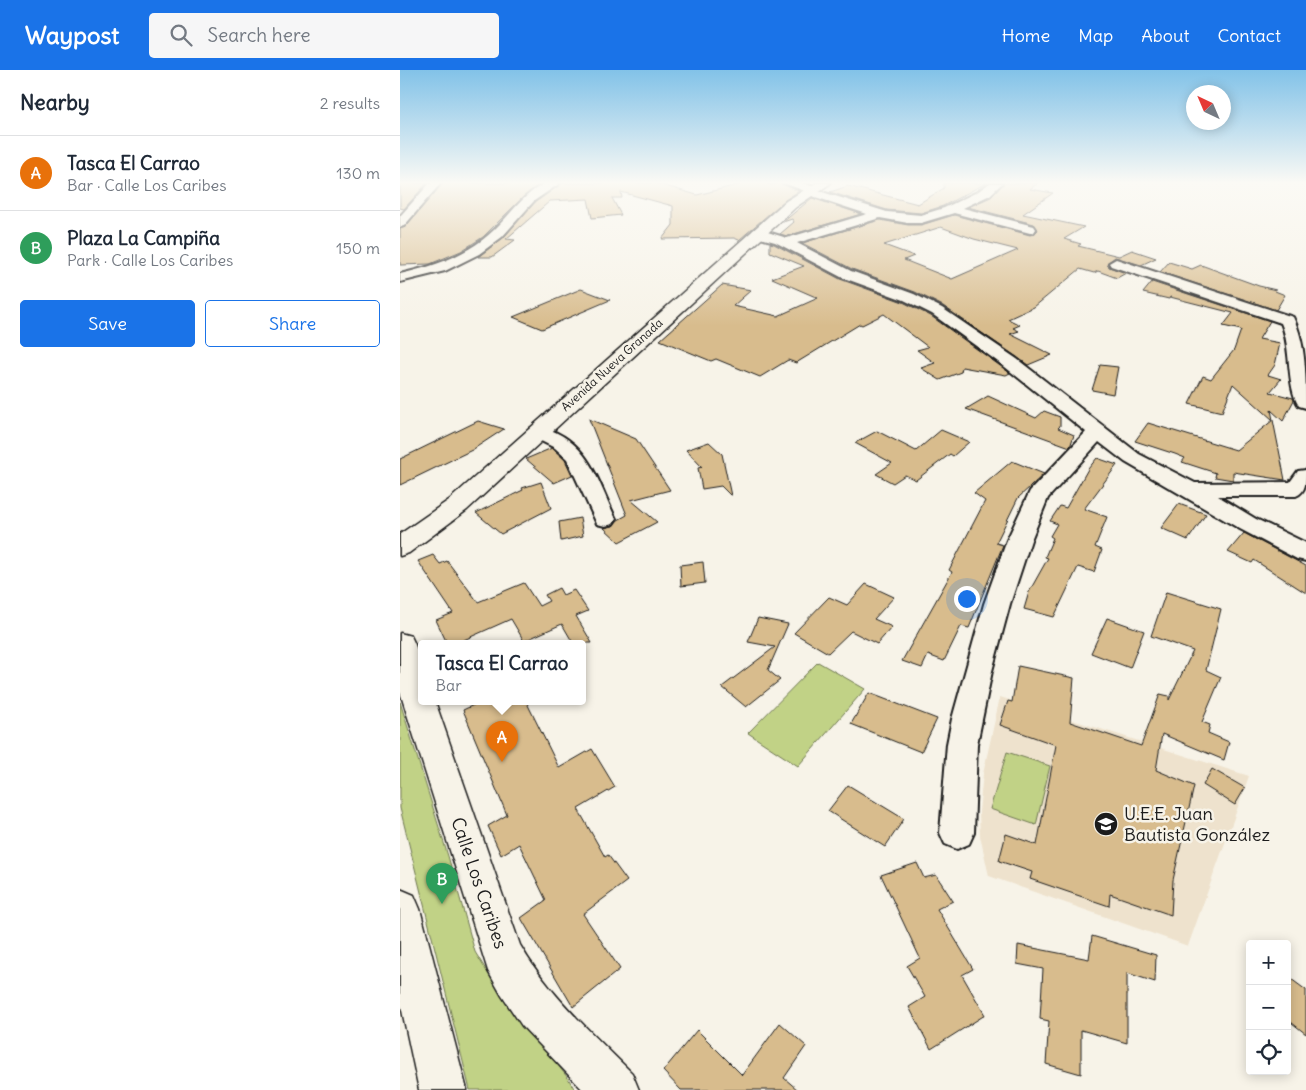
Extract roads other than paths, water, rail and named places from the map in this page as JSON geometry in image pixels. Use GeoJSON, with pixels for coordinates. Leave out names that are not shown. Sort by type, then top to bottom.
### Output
{"type":"FeatureCollection","features":[{"type":"Feature","properties":{"kind":"street"},"geometry":{"type":"LineString","coordinates":[[400,278],[439,268],[470,255],[499,231]]}},
{"type":"Feature","properties":{"kind":"street","name":"Avenida Nueva Granada"},"geometry":{"type":"LineString","coordinates":[[400,547],[458,505],[762,231]]}},
{"type":"Feature","properties":{"kind":"street"},"geometry":{"type":"LineString","coordinates":[[787,242],[824,231]]}},
{"type":"Feature","properties":{"kind":"street"},"geometry":{"type":"LineString","coordinates":[[758,234],[787,242],[846,274],[909,297],[937,311],[1011,363],[1132,458],[1248,524],[1306,553]]}},
{"type":"Feature","properties":{"kind":"street"},"geometry":{"type":"LineString","coordinates":[[1116,263],[1274,314],[1287,320],[1291,323],[1302,393],[1306,402]]}},
{"type":"Feature","properties":{"kind":"street"},"geometry":{"type":"LineString","coordinates":[[957,833],[962,744],[978,671],[997,604],[1038,496],[1098,431]]}},
{"type":"Feature","properties":{"kind":"street"},"geometry":{"type":"LineString","coordinates":[[538,432],[560,442],[572,454],[584,470],[595,501],[605,518]]}},
{"type":"Feature","properties":{"kind":"street"},"geometry":{"type":"LineString","coordinates":[[1191,490],[1296,489],[1306,476]]}},
{"type":"Feature","properties":{"kind":"street","name":"Calle Los Caribes"},"geometry":{"type":"LineString","coordinates":[[400,644],[418,699]]}},
{"type":"Feature","properties":{"kind":"street","name":"Calle Los Caribes"},"geometry":{"type":"LineString","coordinates":[[420,705],[503,956],[517,981],[538,1010],[615,1090]]}},
{"type":"Feature","properties":{"kind":"street"},"geometry":{"type":"LineString","coordinates":[[400,908],[443,1090]]}},
{"type":"Feature","properties":{"kind":"place","name":"Tasca El Carrao"},"geometry":{"type":"Point","coordinates":[502,762]}},
{"type":"Feature","properties":{"kind":"place","name":"U.E.E. Juan Bautista González"},"geometry":{"type":"Point","coordinates":[1106,824]}},
{"type":"Feature","properties":{"kind":"place","name":"Plaza La Campiña"},"geometry":{"type":"Point","coordinates":[442,904]}}]}
